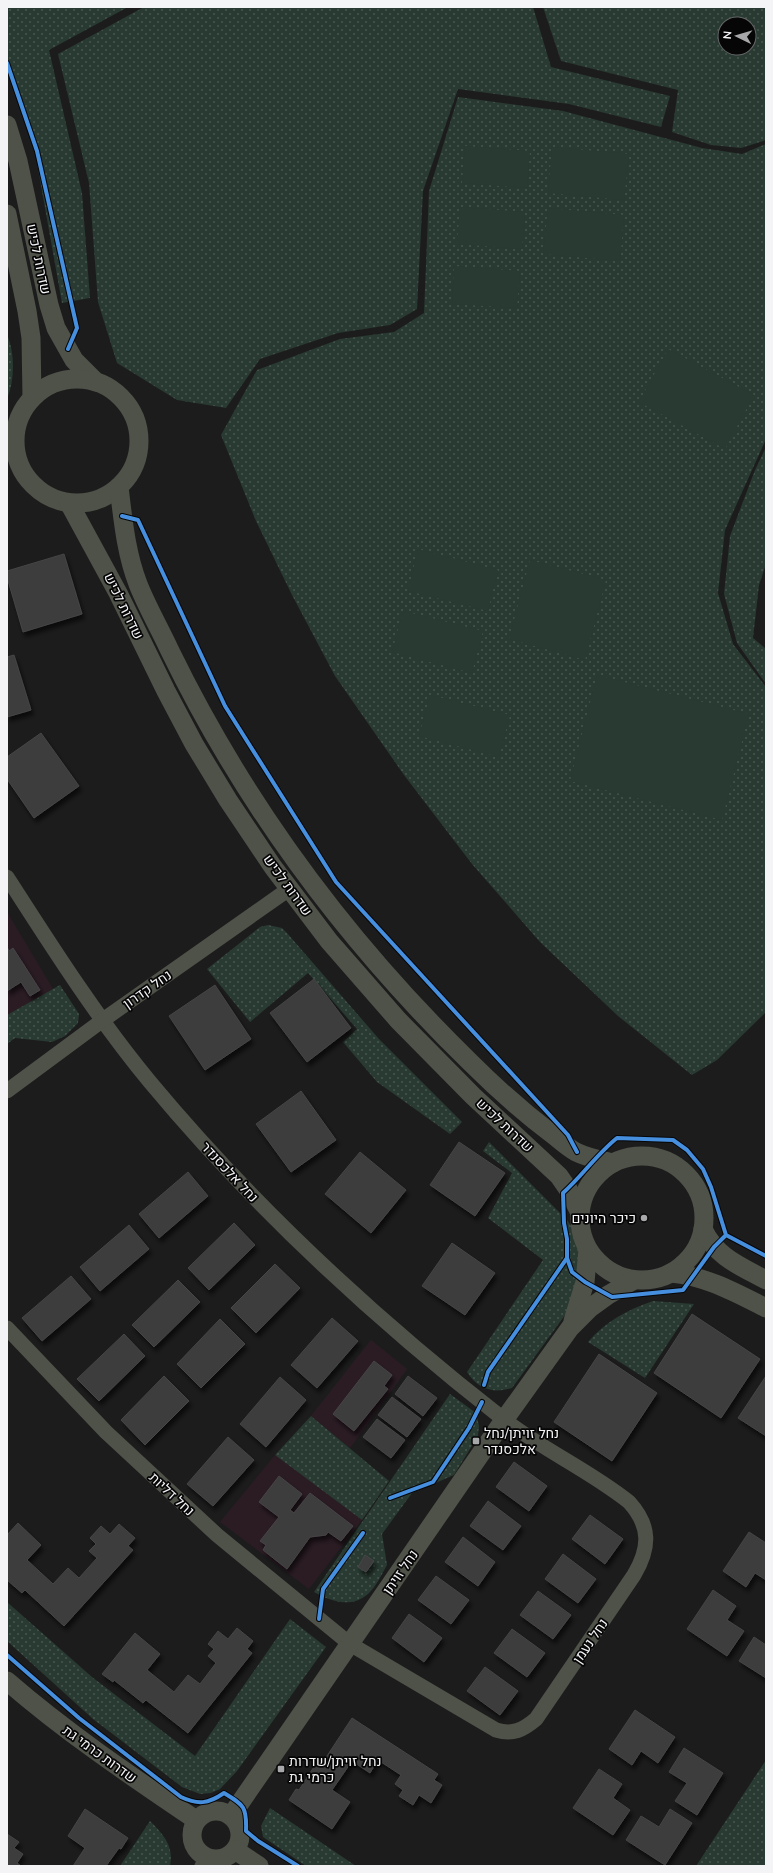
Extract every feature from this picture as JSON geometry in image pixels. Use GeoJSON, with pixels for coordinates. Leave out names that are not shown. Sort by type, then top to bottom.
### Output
{"type":"FeatureCollection","features":[{"type":"Feature","properties":{"kind":"street","name":"שדרות לכיש"},"geometry":{"type":"LineString","coordinates":[[7,125],[18,161],[49,305],[56,328],[74,360],[96,382]]}},
{"type":"Feature","properties":{"kind":"street","name":"שדרות לכיש"},"geometry":{"type":"LineString","coordinates":[[7,214],[27,310],[31,338],[32,398]]}},
{"type":"Feature","properties":{"kind":"street"},"geometry":{"type":"LineString","coordinates":[[77,379],[96,382],[114,391],[128,405],[136,423],[139,442],[136,460],[130,474],[119,487],[99,499],[84,503],[69,503],[46,495],[28,479],[11,448],[20,416],[32,398],[43,389],[58,382],[77,379]]}},
{"type":"Feature","properties":{"kind":"street"},"geometry":{"type":"LineString","coordinates":[[7,476],[28,479]]}},
{"type":"Feature","properties":{"kind":"street","name":"שדרות לכיש"},"geometry":{"type":"LineString","coordinates":[[119,487],[124,535],[141,591],[185,681],[213,733],[247,788],[295,860],[346,927],[380,968],[414,1005],[488,1080],[540,1126],[574,1151],[614,1163]]}},
{"type":"Feature","properties":{"kind":"street","name":"שדרות לכיש"},"geometry":{"type":"LineString","coordinates":[[69,503],[118,593],[194,744],[228,800],[289,889],[334,947],[398,1020],[473,1096],[558,1176],[568,1189],[580,1213]]}},
{"type":"Feature","properties":{"kind":"street","name":"נחל אלכסנדר"},"geometry":{"type":"LineString","coordinates":[[7,877],[74,981],[103,1020],[149,1081],[231,1175],[318,1262],[410,1343],[504,1420]]}},
{"type":"Feature","properties":{"kind":"street","name":"נחל קדרון"},"geometry":{"type":"LineString","coordinates":[[7,1091],[103,1020],[289,889]]}},
{"type":"Feature","properties":{"kind":"street"},"geometry":{"type":"LineString","coordinates":[[642,1156],[661,1159],[679,1168],[692,1182],[700,1195],[704,1209],[703,1229],[698,1244],[690,1258],[671,1273],[649,1280],[634,1280],[618,1276],[604,1268],[588,1250],[581,1228],[580,1213],[583,1199],[592,1181],[602,1170],[614,1163],[632,1157],[642,1156]]}},
{"type":"Feature","properties":{"kind":"street"},"geometry":{"type":"LineString","coordinates":[[703,1229],[709,1242],[718,1252],[766,1280]]}},
{"type":"Feature","properties":{"kind":"street","name":"נחל זויתן"},"geometry":{"type":"LineString","coordinates":[[570,1328],[581,1300],[585,1282],[588,1250]]}},
{"type":"Feature","properties":{"kind":"street"},"geometry":{"type":"LineString","coordinates":[[671,1273],[688,1275],[719,1285],[766,1308]]}},
{"type":"Feature","properties":{"kind":"street","name":"נחל זויתן"},"geometry":{"type":"LineString","coordinates":[[232,1816],[504,1420],[570,1328],[590,1308],[608,1295],[634,1280]]}},
{"type":"Feature","properties":{"kind":"street","name":"נחל דליות"},"geometry":{"type":"LineString","coordinates":[[7,1328],[106,1432],[216,1535],[350,1644]]}},
{"type":"Feature","properties":{"kind":"street","name":"נחל נעמן"},"geometry":{"type":"LineString","coordinates":[[350,1644],[496,1730],[511,1733],[520,1731],[536,1719],[545,1709],[636,1571],[644,1551],[646,1534],[643,1522],[636,1510],[619,1494],[504,1420]]}},
{"type":"Feature","properties":{"kind":"street","name":"שדרות כרמי גת"},"geometry":{"type":"LineString","coordinates":[[7,1682],[41,1711],[97,1754],[196,1820]]}},
{"type":"Feature","properties":{"kind":"street"},"geometry":{"type":"LineString","coordinates":[[213,1810],[232,1816],[236,1821],[240,1832],[240,1839],[235,1850],[226,1858],[205,1862],[202,1855],[194,1845],[192,1832],[196,1820],[206,1812],[213,1810]]}},
{"type":"Feature","properties":{"kind":"street"},"geometry":{"type":"LineString","coordinates":[[235,1850],[259,1866]]}},
{"type":"Feature","properties":{"kind":"shaded area"},"geometry":{"type":"Polygon","coordinates":[[[7,912],[53,989],[7,1015],[7,912]]]}},
{"type":"Feature","properties":{"kind":"shaded area"},"geometry":{"type":"Polygon","coordinates":[[[371,1340],[407,1369],[350,1448],[311,1416],[371,1340]]]}},
{"type":"Feature","properties":{"kind":"shaded area"},"geometry":{"type":"Polygon","coordinates":[[[275,1455],[362,1520],[309,1589],[220,1522],[275,1455]]]}},
{"type":"Feature","properties":{"kind":"green space"},"geometry":{"type":"Polygon","coordinates":[[[7,7],[128,7],[49,50],[82,193],[90,298],[62,303],[35,152],[23,109],[7,70],[7,7]]]}},
{"type":"Feature","properties":{"kind":"green space"},"geometry":{"type":"Polygon","coordinates":[[[144,7],[533,7],[551,67],[670,96],[661,127],[569,104],[458,89],[423,191],[417,309],[390,325],[338,333],[260,359],[226,408],[177,400],[117,363],[98,302],[89,183],[58,54],[144,7]]]}},
{"type":"Feature","properties":{"kind":"green space"},"geometry":{"type":"Polygon","coordinates":[[[543,7],[766,7],[766,140],[741,148],[711,145],[672,132],[678,90],[561,61],[543,7]]]}},
{"type":"Feature","properties":{"kind":"green space"},"geometry":{"type":"Polygon","coordinates":[[[458,97],[563,111],[702,148],[742,154],[766,144],[766,439],[725,530],[718,593],[733,644],[766,687],[766,1012],[717,1060],[692,1075],[618,1016],[540,942],[472,864],[404,775],[335,676],[292,595],[256,521],[221,435],[257,370],[340,339],[394,332],[424,313],[429,191],[458,97]]]}},
{"type":"Feature","properties":{"kind":"green space"},"geometry":{"type":"Polygon","coordinates":[[[465,146],[530,151],[527,188],[462,183],[465,146]]]}},
{"type":"Feature","properties":{"kind":"green space"},"geometry":{"type":"Polygon","coordinates":[[[552,147],[629,154],[624,200],[548,193],[552,147]]]}},
{"type":"Feature","properties":{"kind":"green space"},"geometry":{"type":"Polygon","coordinates":[[[460,207],[525,212],[522,249],[457,244],[460,207]]]}},
{"type":"Feature","properties":{"kind":"green space"},"geometry":{"type":"Polygon","coordinates":[[[548,208],[624,215],[620,261],[543,254],[548,208]]]}},
{"type":"Feature","properties":{"kind":"green space"},"geometry":{"type":"Polygon","coordinates":[[[454,266],[520,271],[517,308],[452,304],[454,266]]]}},
{"type":"Feature","properties":{"kind":"green space"},"geometry":{"type":"Polygon","coordinates":[[[7,334],[12,350],[13,375],[10,392],[7,399],[7,334]]]}},
{"type":"Feature","properties":{"kind":"green space"},"geometry":{"type":"Polygon","coordinates":[[[668,349],[754,395],[725,449],[639,402],[668,349]]]}},
{"type":"Feature","properties":{"kind":"green space"},"geometry":{"type":"Polygon","coordinates":[[[766,447],[766,564],[759,585],[753,638],[766,649],[766,684],[737,643],[724,594],[730,536],[755,470],[766,447]]]}},
{"type":"Feature","properties":{"kind":"green space"},"geometry":{"type":"Polygon","coordinates":[[[418,549],[498,570],[488,611],[408,591],[418,549]]]}},
{"type":"Feature","properties":{"kind":"green space"},"geometry":{"type":"Polygon","coordinates":[[[530,560],[606,580],[585,660],[509,639],[530,560]]]}},
{"type":"Feature","properties":{"kind":"green space"},"geometry":{"type":"Polygon","coordinates":[[[403,611],[483,631],[472,673],[392,652],[403,611]]]}},
{"type":"Feature","properties":{"kind":"green space"},"geometry":{"type":"Polygon","coordinates":[[[597,675],[749,714],[722,820],[570,781],[597,675]]]}},
{"type":"Feature","properties":{"kind":"green space"},"geometry":{"type":"Polygon","coordinates":[[[430,695],[510,715],[499,757],[419,736],[430,695]]]}},
{"type":"Feature","properties":{"kind":"green space"},"geometry":{"type":"Polygon","coordinates":[[[268,925],[282,928],[287,933],[379,1039],[462,1122],[450,1134],[377,1082],[343,1042],[357,1029],[308,973],[250,1022],[207,969],[260,927],[268,925]]]}},
{"type":"Feature","properties":{"kind":"green space"},"geometry":{"type":"Polygon","coordinates":[[[60,985],[79,1014],[78,1023],[65,1036],[52,1042],[15,1038],[7,1044],[7,1015],[60,985]]]}},
{"type":"Feature","properties":{"kind":"green space"},"geometry":{"type":"Polygon","coordinates":[[[489,1142],[567,1220],[576,1233],[581,1261],[568,1311],[512,1388],[505,1390],[486,1389],[476,1383],[467,1372],[543,1260],[488,1218],[512,1173],[483,1151],[489,1142]]]}},
{"type":"Feature","properties":{"kind":"green space"},"geometry":{"type":"Polygon","coordinates":[[[653,1301],[694,1304],[645,1378],[588,1342],[610,1322],[634,1308],[653,1301]]]}},
{"type":"Feature","properties":{"kind":"green space"},"geometry":{"type":"Polygon","coordinates":[[[450,1394],[476,1413],[479,1426],[478,1436],[454,1475],[412,1493],[382,1534],[387,1565],[376,1584],[368,1594],[355,1601],[341,1602],[334,1601],[314,1592],[450,1394]]]}},
{"type":"Feature","properties":{"kind":"green space"},"geometry":{"type":"Polygon","coordinates":[[[311,1416],[389,1481],[362,1520],[275,1455],[311,1416]]]}},
{"type":"Feature","properties":{"kind":"green space"},"geometry":{"type":"Polygon","coordinates":[[[7,1602],[92,1677],[195,1756],[290,1619],[326,1647],[237,1771],[220,1789],[211,1793],[200,1794],[182,1787],[93,1719],[7,1641],[7,1602]]]}},
{"type":"Feature","properties":{"kind":"green space"},"geometry":{"type":"Polygon","coordinates":[[[766,1760],[766,1866],[696,1866],[766,1760]]]}},
{"type":"Feature","properties":{"kind":"green space"},"geometry":{"type":"Polygon","coordinates":[[[270,1808],[356,1866],[306,1866],[263,1837],[261,1826],[270,1808]]]}},
{"type":"Feature","properties":{"kind":"green space"},"geometry":{"type":"Polygon","coordinates":[[[150,1821],[163,1836],[169,1846],[171,1859],[170,1866],[120,1866],[150,1821]]]}},
{"type":"Feature","properties":{"kind":"building"},"geometry":{"type":"Polygon","coordinates":[[[64,554],[82,614],[23,632],[7,577],[7,571],[64,554]]]}},
{"type":"Feature","properties":{"kind":"building"},"geometry":{"type":"Polygon","coordinates":[[[14,655],[31,710],[7,717],[7,657],[14,655]]]}},
{"type":"Feature","properties":{"kind":"building"},"geometry":{"type":"Polygon","coordinates":[[[41,733],[79,786],[34,818],[7,779],[7,757],[41,733]]]}},
{"type":"Feature","properties":{"kind":"building"},"geometry":{"type":"Polygon","coordinates":[[[7,947],[9,951],[13,948],[40,990],[30,996],[21,982],[7,991],[7,947]]]}},
{"type":"Feature","properties":{"kind":"building"},"geometry":{"type":"Polygon","coordinates":[[[314,979],[351,1028],[307,1062],[270,1013],[314,979]]]}},
{"type":"Feature","properties":{"kind":"building"},"geometry":{"type":"Polygon","coordinates":[[[215,985],[251,1039],[205,1070],[169,1016],[215,985]]]}},
{"type":"Feature","properties":{"kind":"building"},"geometry":{"type":"Polygon","coordinates":[[[301,1091],[336,1140],[291,1172],[256,1124],[301,1091]]]}},
{"type":"Feature","properties":{"kind":"building"},"geometry":{"type":"Polygon","coordinates":[[[459,1142],[505,1173],[475,1216],[430,1185],[459,1142]]]}},
{"type":"Feature","properties":{"kind":"building"},"geometry":{"type":"Polygon","coordinates":[[[360,1152],[406,1190],[371,1233],[325,1194],[360,1152]]]}},
{"type":"Feature","properties":{"kind":"building"},"geometry":{"type":"Polygon","coordinates":[[[188,1172],[208,1196],[159,1238],[139,1214],[188,1172]]]}},
{"type":"Feature","properties":{"kind":"building"},"geometry":{"type":"Polygon","coordinates":[[[234,1223],[255,1245],[209,1290],[188,1268],[234,1223]]]}},
{"type":"Feature","properties":{"kind":"building"},"geometry":{"type":"Polygon","coordinates":[[[129,1225],[149,1249],[100,1291],[80,1267],[129,1225]]]}},
{"type":"Feature","properties":{"kind":"building"},"geometry":{"type":"Polygon","coordinates":[[[452,1243],[495,1273],[465,1315],[422,1286],[452,1243]]]}},
{"type":"Feature","properties":{"kind":"building"},"geometry":{"type":"Polygon","coordinates":[[[275,1264],[300,1288],[256,1333],[231,1308],[275,1264]]]}},
{"type":"Feature","properties":{"kind":"building"},"geometry":{"type":"Polygon","coordinates":[[[71,1276],[91,1299],[42,1341],[22,1318],[71,1276]]]}},
{"type":"Feature","properties":{"kind":"building"},"geometry":{"type":"Polygon","coordinates":[[[178,1280],[200,1302],[154,1347],[132,1325],[178,1280]]]}},
{"type":"Feature","properties":{"kind":"building"},"geometry":{"type":"Polygon","coordinates":[[[692,1314],[760,1359],[721,1418],[654,1373],[692,1314]]]}},
{"type":"Feature","properties":{"kind":"building"},"geometry":{"type":"Polygon","coordinates":[[[332,1318],[358,1341],[317,1388],[291,1365],[332,1318]]]}},
{"type":"Feature","properties":{"kind":"building"},"geometry":{"type":"Polygon","coordinates":[[[220,1319],[245,1344],[201,1388],[177,1364],[220,1319]]]}},
{"type":"Feature","properties":{"kind":"building"},"geometry":{"type":"Polygon","coordinates":[[[124,1334],[145,1356],[99,1401],[77,1379],[124,1334]]]}},
{"type":"Feature","properties":{"kind":"building"},"geometry":{"type":"Polygon","coordinates":[[[599,1354],[657,1393],[612,1461],[554,1422],[599,1354]]]}},
{"type":"Feature","properties":{"kind":"building"},"geometry":{"type":"Polygon","coordinates":[[[374,1361],[392,1375],[384,1386],[388,1389],[354,1431],[333,1414],[374,1361]]]}},
{"type":"Feature","properties":{"kind":"building"},"geometry":{"type":"Polygon","coordinates":[[[164,1376],[189,1401],[145,1445],[121,1420],[164,1376]]]}},
{"type":"Feature","properties":{"kind":"building"},"geometry":{"type":"Polygon","coordinates":[[[408,1376],[437,1398],[423,1416],[395,1394],[408,1376]]]}},
{"type":"Feature","properties":{"kind":"building"},"geometry":{"type":"Polygon","coordinates":[[[766,1376],[766,1436],[738,1418],[766,1376]]]}},
{"type":"Feature","properties":{"kind":"building"},"geometry":{"type":"Polygon","coordinates":[[[280,1377],[306,1400],[266,1447],[240,1424],[280,1377]]]}},
{"type":"Feature","properties":{"kind":"building"},"geometry":{"type":"Polygon","coordinates":[[[392,1397],[421,1419],[407,1437],[378,1415],[392,1397]]]}},
{"type":"Feature","properties":{"kind":"building"},"geometry":{"type":"Polygon","coordinates":[[[377,1419],[405,1440],[391,1458],[363,1437],[377,1419]]]}},
{"type":"Feature","properties":{"kind":"building"},"geometry":{"type":"Polygon","coordinates":[[[228,1437],[254,1460],[213,1506],[187,1484],[228,1437]]]}},
{"type":"Feature","properties":{"kind":"building"},"geometry":{"type":"Polygon","coordinates":[[[514,1462],[547,1486],[529,1511],[496,1487],[514,1462]]]}},
{"type":"Feature","properties":{"kind":"building"},"geometry":{"type":"Polygon","coordinates":[[[279,1476],[302,1494],[290,1510],[294,1513],[310,1493],[353,1526],[341,1541],[328,1532],[326,1535],[310,1537],[287,1569],[263,1550],[266,1545],[260,1541],[279,1517],[259,1502],[279,1476]]]}},
{"type":"Feature","properties":{"kind":"building"},"geometry":{"type":"Polygon","coordinates":[[[488,1501],[521,1526],[503,1550],[470,1526],[488,1501]]]}},
{"type":"Feature","properties":{"kind":"building"},"geometry":{"type":"Polygon","coordinates":[[[590,1515],[623,1539],[605,1564],[572,1539],[590,1515]]]}},
{"type":"Feature","properties":{"kind":"building"},"geometry":{"type":"Polygon","coordinates":[[[18,1523],[41,1545],[27,1560],[53,1584],[68,1568],[79,1578],[97,1558],[89,1551],[96,1544],[90,1538],[101,1526],[110,1534],[119,1524],[135,1538],[128,1546],[133,1550],[64,1626],[25,1590],[22,1593],[7,1580],[7,1535],[18,1523]]]}},
{"type":"Feature","properties":{"kind":"building"},"geometry":{"type":"Polygon","coordinates":[[[749,1532],[766,1543],[766,1580],[755,1573],[746,1587],[723,1571],[749,1532]]]}},
{"type":"Feature","properties":{"kind":"building"},"geometry":{"type":"Polygon","coordinates":[[[463,1537],[495,1562],[478,1586],[445,1562],[463,1537]]]}},
{"type":"Feature","properties":{"kind":"building"},"geometry":{"type":"Polygon","coordinates":[[[563,1554],[596,1579],[578,1603],[545,1579],[563,1554]]]}},
{"type":"Feature","properties":{"kind":"building"},"geometry":{"type":"Polygon","coordinates":[[[365,1555],[374,1561],[366,1572],[358,1567],[365,1555]]]}},
{"type":"Feature","properties":{"kind":"building"},"geometry":{"type":"Polygon","coordinates":[[[436,1576],[469,1600],[451,1624],[418,1600],[436,1576]]]}},
{"type":"Feature","properties":{"kind":"building"},"geometry":{"type":"Polygon","coordinates":[[[713,1590],[736,1606],[727,1620],[744,1631],[727,1656],[687,1629],[713,1590]]]}},
{"type":"Feature","properties":{"kind":"building"},"geometry":{"type":"Polygon","coordinates":[[[538,1591],[571,1615],[553,1639],[520,1615],[538,1591]]]}},
{"type":"Feature","properties":{"kind":"building"},"geometry":{"type":"Polygon","coordinates":[[[409,1614],[442,1638],[424,1662],[392,1638],[409,1614]]]}},
{"type":"Feature","properties":{"kind":"building"},"geometry":{"type":"Polygon","coordinates":[[[237,1628],[253,1641],[247,1649],[252,1653],[188,1733],[146,1700],[143,1703],[114,1680],[113,1682],[102,1674],[135,1633],[160,1654],[147,1670],[174,1692],[188,1675],[200,1684],[216,1663],[208,1656],[214,1649],[208,1644],[218,1631],[228,1639],[237,1628]]]}},
{"type":"Feature","properties":{"kind":"building"},"geometry":{"type":"Polygon","coordinates":[[[512,1629],[545,1653],[527,1677],[494,1653],[512,1629]]]}},
{"type":"Feature","properties":{"kind":"building"},"geometry":{"type":"Polygon","coordinates":[[[754,1637],[766,1645],[766,1678],[739,1661],[754,1637]]]}},
{"type":"Feature","properties":{"kind":"building"},"geometry":{"type":"Polygon","coordinates":[[[485,1667],[518,1691],[500,1715],[467,1691],[485,1667]]]}},
{"type":"Feature","properties":{"kind":"building"},"geometry":{"type":"Polygon","coordinates":[[[635,1710],[675,1737],[658,1763],[641,1751],[632,1765],[609,1749],[635,1710]]]}},
{"type":"Feature","properties":{"kind":"building"},"geometry":{"type":"Polygon","coordinates":[[[352,1718],[438,1774],[434,1780],[442,1785],[431,1803],[419,1795],[413,1805],[399,1796],[403,1790],[395,1784],[401,1775],[378,1760],[370,1773],[352,1761],[332,1790],[350,1802],[332,1829],[289,1800],[296,1789],[299,1790],[319,1759],[323,1762],[352,1718]]]}},
{"type":"Feature","properties":{"kind":"building"},"geometry":{"type":"Polygon","coordinates":[[[684,1748],[723,1773],[697,1815],[675,1801],[687,1783],[669,1772],[684,1748]]]}},
{"type":"Feature","properties":{"kind":"building"},"geometry":{"type":"Polygon","coordinates":[[[599,1769],[622,1784],[613,1798],[630,1810],[613,1835],[573,1808],[599,1769]]]}},
{"type":"Feature","properties":{"kind":"building"},"geometry":{"type":"Polygon","coordinates":[[[85,1809],[128,1838],[121,1849],[119,1848],[106,1866],[73,1866],[85,1848],[68,1836],[85,1809]]]}},
{"type":"Feature","properties":{"kind":"building"},"geometry":{"type":"Polygon","coordinates":[[[670,1809],[692,1823],[665,1865],[626,1840],[641,1816],[659,1827],[670,1809]]]}},
{"type":"Feature","properties":{"kind":"building"},"geometry":{"type":"Polygon","coordinates":[[[7,1834],[19,1842],[14,1848],[23,1854],[17,1863],[21,1866],[7,1866],[7,1834]]]}},
{"type":"Feature","properties":{"kind":"cycle path"},"geometry":{"type":"LineString","coordinates":[[7,63],[37,151],[77,328],[68,349]]}},
{"type":"Feature","properties":{"kind":"cycle path"},"geometry":{"type":"LineString","coordinates":[[122,516],[138,520],[225,706],[336,882],[568,1135],[577,1152]]}},
{"type":"Feature","properties":{"kind":"cycle path"},"geometry":{"type":"LineString","coordinates":[[726,1235],[711,1187],[703,1169],[687,1150],[673,1140],[617,1138],[563,1193],[567,1258],[572,1272],[585,1282],[612,1297],[683,1290],[714,1247],[726,1235],[766,1256]]}},
{"type":"Feature","properties":{"kind":"cycle path"},"geometry":{"type":"LineString","coordinates":[[484,1385],[488,1372],[567,1258]]}},
{"type":"Feature","properties":{"kind":"cycle path"},"geometry":{"type":"LineString","coordinates":[[390,1498],[433,1482],[469,1428],[482,1402]]}},
{"type":"Feature","properties":{"kind":"cycle path"},"geometry":{"type":"LineString","coordinates":[[319,1619],[323,1589],[363,1533]]}},
{"type":"Feature","properties":{"kind":"cycle path"},"geometry":{"type":"LineString","coordinates":[[7,1655],[79,1718],[181,1797],[187,1800],[203,1802],[224,1793],[236,1801],[245,1812],[246,1831],[258,1841],[298,1866]]}},
{"type":"Feature","properties":{"kind":"place","name":"כיכר היונים"},"geometry":{"type":"Point","coordinates":[644,1218]}},
{"type":"Feature","properties":{"kind":"place","name":"נחל זויתן/נחל אלכסנדר"},"geometry":{"type":"Point","coordinates":[476,1441]}},
{"type":"Feature","properties":{"kind":"place","name":"נחל זויתן/שדרות כרמי גת"},"geometry":{"type":"Point","coordinates":[281,1769]}}]}
